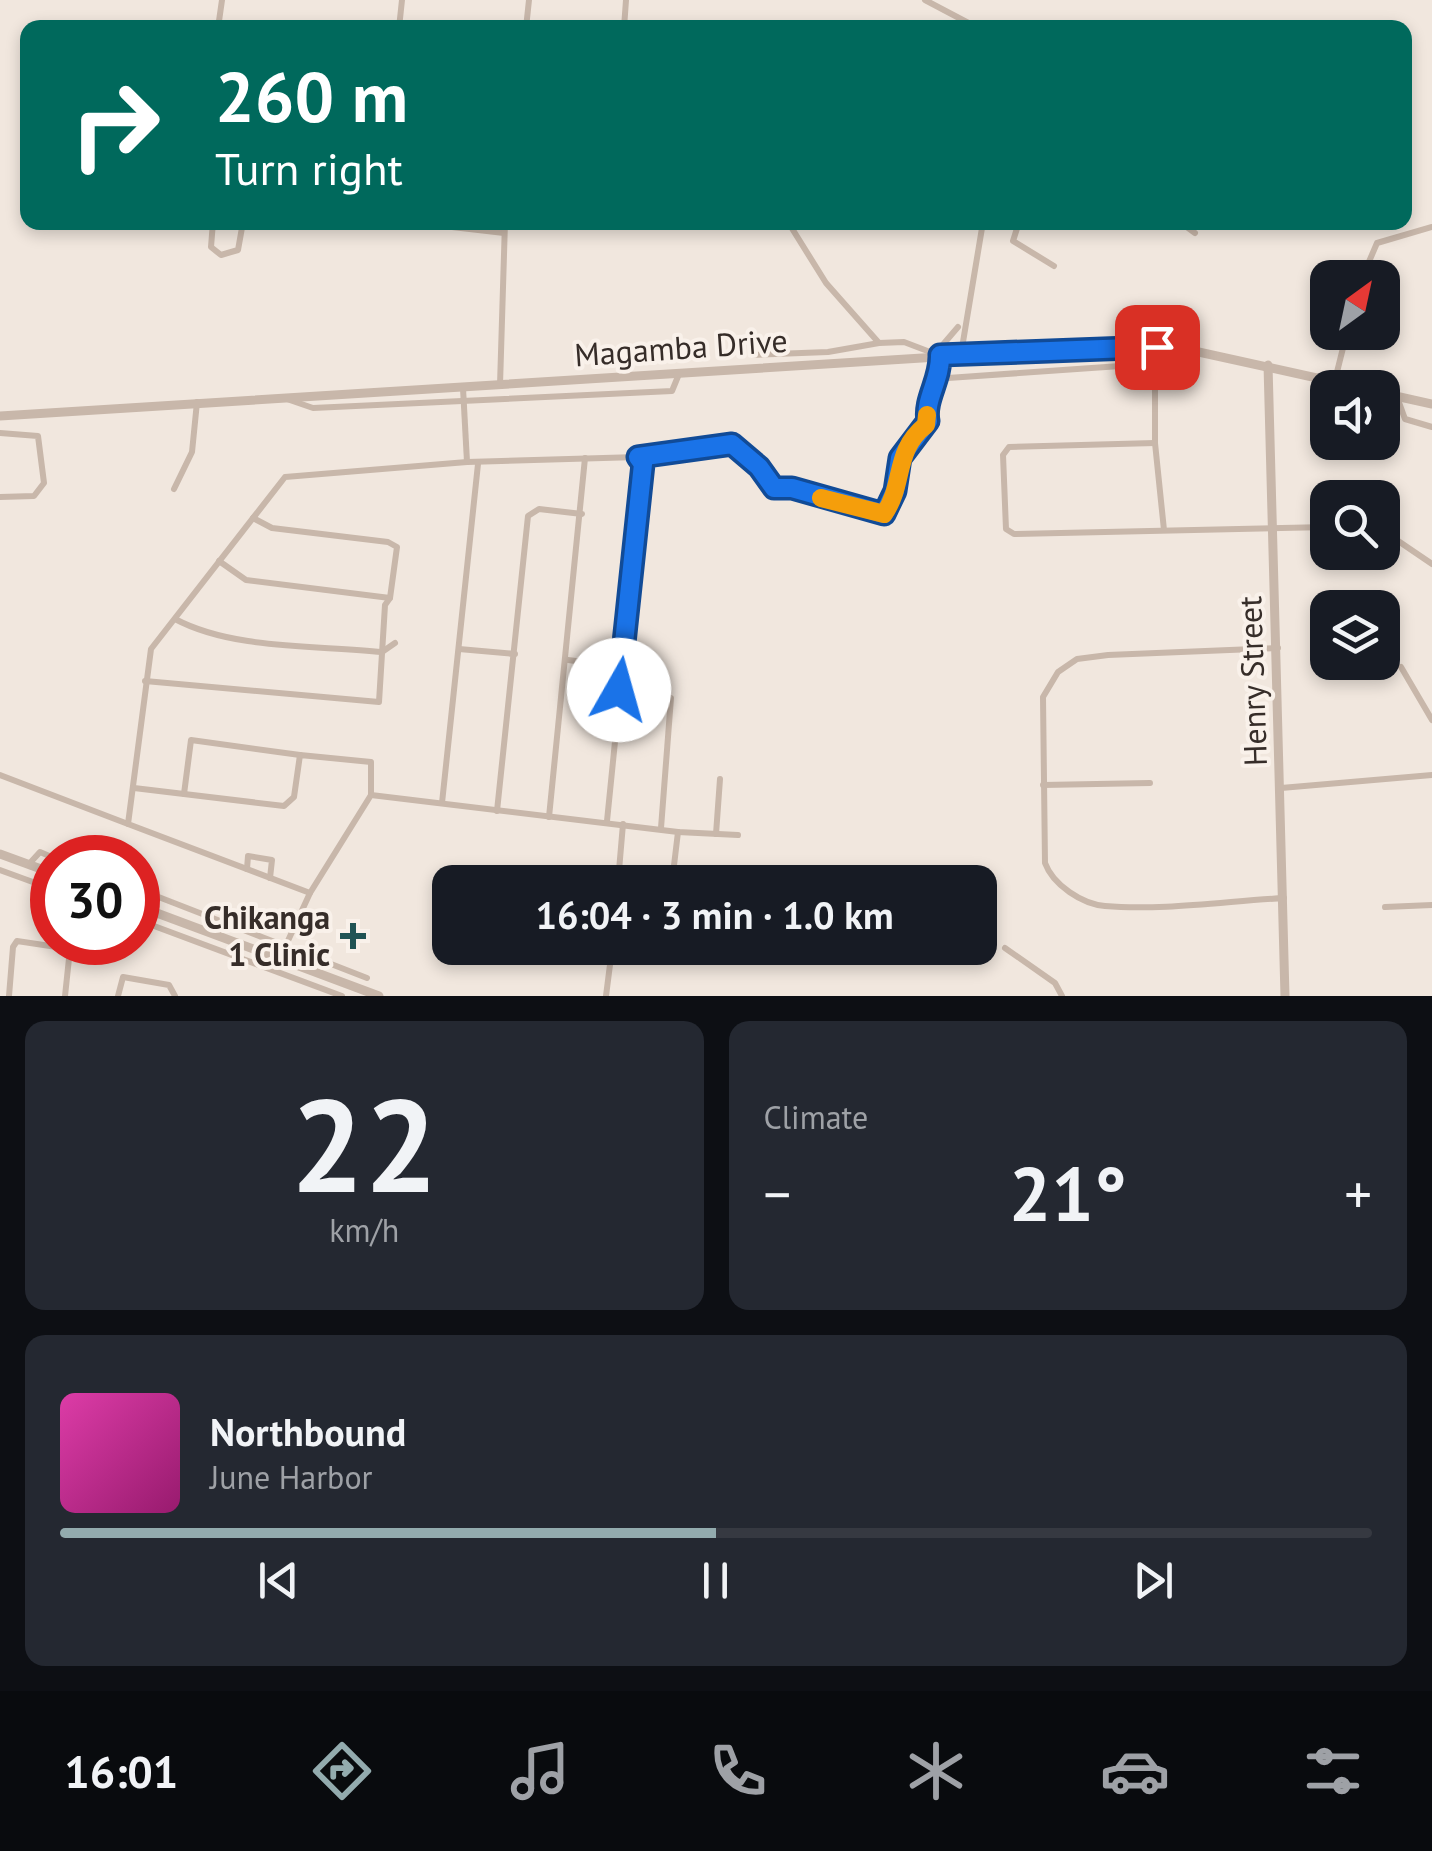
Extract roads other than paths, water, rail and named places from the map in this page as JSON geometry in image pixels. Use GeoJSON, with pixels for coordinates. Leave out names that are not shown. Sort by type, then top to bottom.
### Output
{"type":"FeatureCollection","features":[{"type":"Feature","properties":{"kind":"street"},"geometry":{"type":"LineString","coordinates":[[925,0],[963,20]]}},
{"type":"Feature","properties":{"kind":"street"},"geometry":{"type":"LineString","coordinates":[[1370,260],[1377,243],[1432,227]]}},
{"type":"Feature","properties":{"kind":"street"},"geometry":{"type":"LineString","coordinates":[[212,230],[211,248],[221,255],[240,246],[242,230]]}},
{"type":"Feature","properties":{"kind":"street"},"geometry":{"type":"LineString","coordinates":[[478,230],[504,233]]}},
{"type":"Feature","properties":{"kind":"street"},"geometry":{"type":"LineString","coordinates":[[500,386],[504,230]]}},
{"type":"Feature","properties":{"kind":"street"},"geometry":{"type":"LineString","coordinates":[[793,230],[826,283],[879,344]]}},
{"type":"Feature","properties":{"kind":"street"},"geometry":{"type":"LineString","coordinates":[[961,354],[982,230]]}},
{"type":"Feature","properties":{"kind":"street"},"geometry":{"type":"LineString","coordinates":[[1016,230],[1013,241],[1054,266]]}},
{"type":"Feature","properties":{"kind":"street"},"geometry":{"type":"LineString","coordinates":[[128,824],[151,650],[284,477],[296,473],[467,462],[638,457],[732,444],[759,467],[774,488],[792,488],[884,514],[895,491],[900,458],[928,421],[927,404],[940,370],[944,340],[958,328]]}},
{"type":"Feature","properties":{"kind":"street"},"geometry":{"type":"LineString","coordinates":[[752,356],[904,342],[940,355]]}},
{"type":"Feature","properties":{"kind":"street","name":"Magamba Drive"},"geometry":{"type":"LineString","coordinates":[[0,416],[1129,345],[1185,348],[1310,374]]}},
{"type":"Feature","properties":{"kind":"street"},"geometry":{"type":"LineString","coordinates":[[940,370],[948,378],[1149,364],[1155,369],[1155,443],[1164,530]]}},
{"type":"Feature","properties":{"kind":"street","name":"Henry Street"},"geometry":{"type":"LineString","coordinates":[[1268,365],[1285,996]]}},
{"type":"Feature","properties":{"kind":"street"},"geometry":{"type":"LineString","coordinates":[[283,397],[313,408],[672,391],[680,374]]}},
{"type":"Feature","properties":{"kind":"street"},"geometry":{"type":"LineString","coordinates":[[464,388],[467,462]]}},
{"type":"Feature","properties":{"kind":"street"},"geometry":{"type":"LineString","coordinates":[[1400,397],[1432,404]]}},
{"type":"Feature","properties":{"kind":"street"},"geometry":{"type":"LineString","coordinates":[[174,489],[192,452],[197,401]]}},
{"type":"Feature","properties":{"kind":"street"},"geometry":{"type":"LineString","coordinates":[[1400,403],[1405,419],[1432,427]]}},
{"type":"Feature","properties":{"kind":"street"},"geometry":{"type":"LineString","coordinates":[[0,434],[38,436],[44,483],[34,496],[0,496]]}},
{"type":"Feature","properties":{"kind":"street"},"geometry":{"type":"LineString","coordinates":[[1155,443],[1008,448],[1003,456],[1004,525],[1014,534],[1310,528]]}},
{"type":"Feature","properties":{"kind":"street"},"geometry":{"type":"LineString","coordinates":[[607,821],[643,464],[638,457]]}},
{"type":"Feature","properties":{"kind":"street"},"geometry":{"type":"LineString","coordinates":[[549,817],[568,660],[585,458]]}},
{"type":"Feature","properties":{"kind":"street"},"geometry":{"type":"LineString","coordinates":[[442,803],[478,464]]}},
{"type":"Feature","properties":{"kind":"street"},"geometry":{"type":"LineString","coordinates":[[497,811],[528,516],[539,509],[582,514]]}},
{"type":"Feature","properties":{"kind":"street"},"geometry":{"type":"LineString","coordinates":[[145,682],[374,704],[380,697],[385,604],[390,598],[397,547],[393,543],[272,528],[253,518]]}},
{"type":"Feature","properties":{"kind":"street"},"geometry":{"type":"LineString","coordinates":[[1400,542],[1432,564]]}},
{"type":"Feature","properties":{"kind":"street"},"geometry":{"type":"LineString","coordinates":[[220,561],[254,582],[390,598]]}},
{"type":"Feature","properties":{"kind":"street"},"geometry":{"type":"LineString","coordinates":[[175,619],[204,632],[382,652],[395,642]]}},
{"type":"Feature","properties":{"kind":"street"},"geometry":{"type":"LineString","coordinates":[[1278,648],[1076,659],[1058,672],[1043,697],[1043,785],[1049,875],[1087,901],[1104,906],[1285,898]]}},
{"type":"Feature","properties":{"kind":"street"},"geometry":{"type":"LineString","coordinates":[[459,649],[514,654]]}},
{"type":"Feature","properties":{"kind":"street"},"geometry":{"type":"LineString","coordinates":[[568,660],[622,667]]}},
{"type":"Feature","properties":{"kind":"street"},"geometry":{"type":"LineString","coordinates":[[1401,667],[1432,720]]}},
{"type":"Feature","properties":{"kind":"street"},"geometry":{"type":"LineString","coordinates":[[619,690],[666,695],[673,705],[661,828]]}},
{"type":"Feature","properties":{"kind":"street"},"geometry":{"type":"LineString","coordinates":[[184,794],[191,740],[370,762],[372,795],[310,894],[280,958]]}},
{"type":"Feature","properties":{"kind":"street"},"geometry":{"type":"LineString","coordinates":[[134,788],[284,806],[294,797],[300,755]]}},
{"type":"Feature","properties":{"kind":"street"},"geometry":{"type":"LineString","coordinates":[[0,774],[310,894]]}},
{"type":"Feature","properties":{"kind":"street"},"geometry":{"type":"LineString","coordinates":[[1282,788],[1432,774]]}},
{"type":"Feature","properties":{"kind":"street"},"geometry":{"type":"LineString","coordinates":[[716,834],[720,779]]}},
{"type":"Feature","properties":{"kind":"street"},"geometry":{"type":"LineString","coordinates":[[1043,785],[1150,783]]}},
{"type":"Feature","properties":{"kind":"street"},"geometry":{"type":"LineString","coordinates":[[372,795],[678,832],[738,835]]}},
{"type":"Feature","properties":{"kind":"street"},"geometry":{"type":"LineString","coordinates":[[619,865],[623,824]]}},
{"type":"Feature","properties":{"kind":"street"},"geometry":{"type":"LineString","coordinates":[[674,865],[678,832]]}},
{"type":"Feature","properties":{"kind":"street"},"geometry":{"type":"LineString","coordinates":[[0,854],[30,865]]}},
{"type":"Feature","properties":{"kind":"street"},"geometry":{"type":"LineString","coordinates":[[247,869],[248,856],[272,860],[270,878]]}},
{"type":"Feature","properties":{"kind":"street"},"geometry":{"type":"LineString","coordinates":[[0,870],[30,881]]}},
{"type":"Feature","properties":{"kind":"street"},"geometry":{"type":"LineString","coordinates":[[160,897],[367,978]]}},
{"type":"Feature","properties":{"kind":"street"},"geometry":{"type":"LineString","coordinates":[[1385,907],[1432,905]]}},
{"type":"Feature","properties":{"kind":"street"},"geometry":{"type":"LineString","coordinates":[[160,914],[378,996]]}},
{"type":"Feature","properties":{"kind":"street"},"geometry":{"type":"LineString","coordinates":[[160,928],[342,996]]}},
{"type":"Feature","properties":{"kind":"street"},"geometry":{"type":"LineString","coordinates":[[8,996],[13,947],[18,941],[70,949],[66,996]]}},
{"type":"Feature","properties":{"kind":"street"},"geometry":{"type":"LineString","coordinates":[[1005,948],[1055,983],[1062,996]]}},
{"type":"Feature","properties":{"kind":"street"},"geometry":{"type":"LineString","coordinates":[[606,996],[610,965]]}},
{"type":"Feature","properties":{"kind":"street"},"geometry":{"type":"LineString","coordinates":[[118,996],[123,977],[172,986],[175,996]]}},
{"type":"Feature","properties":{"kind":"place","name":"Chikanga 1 Clinic"},"geometry":{"type":"Point","coordinates":[353,936]}}]}
